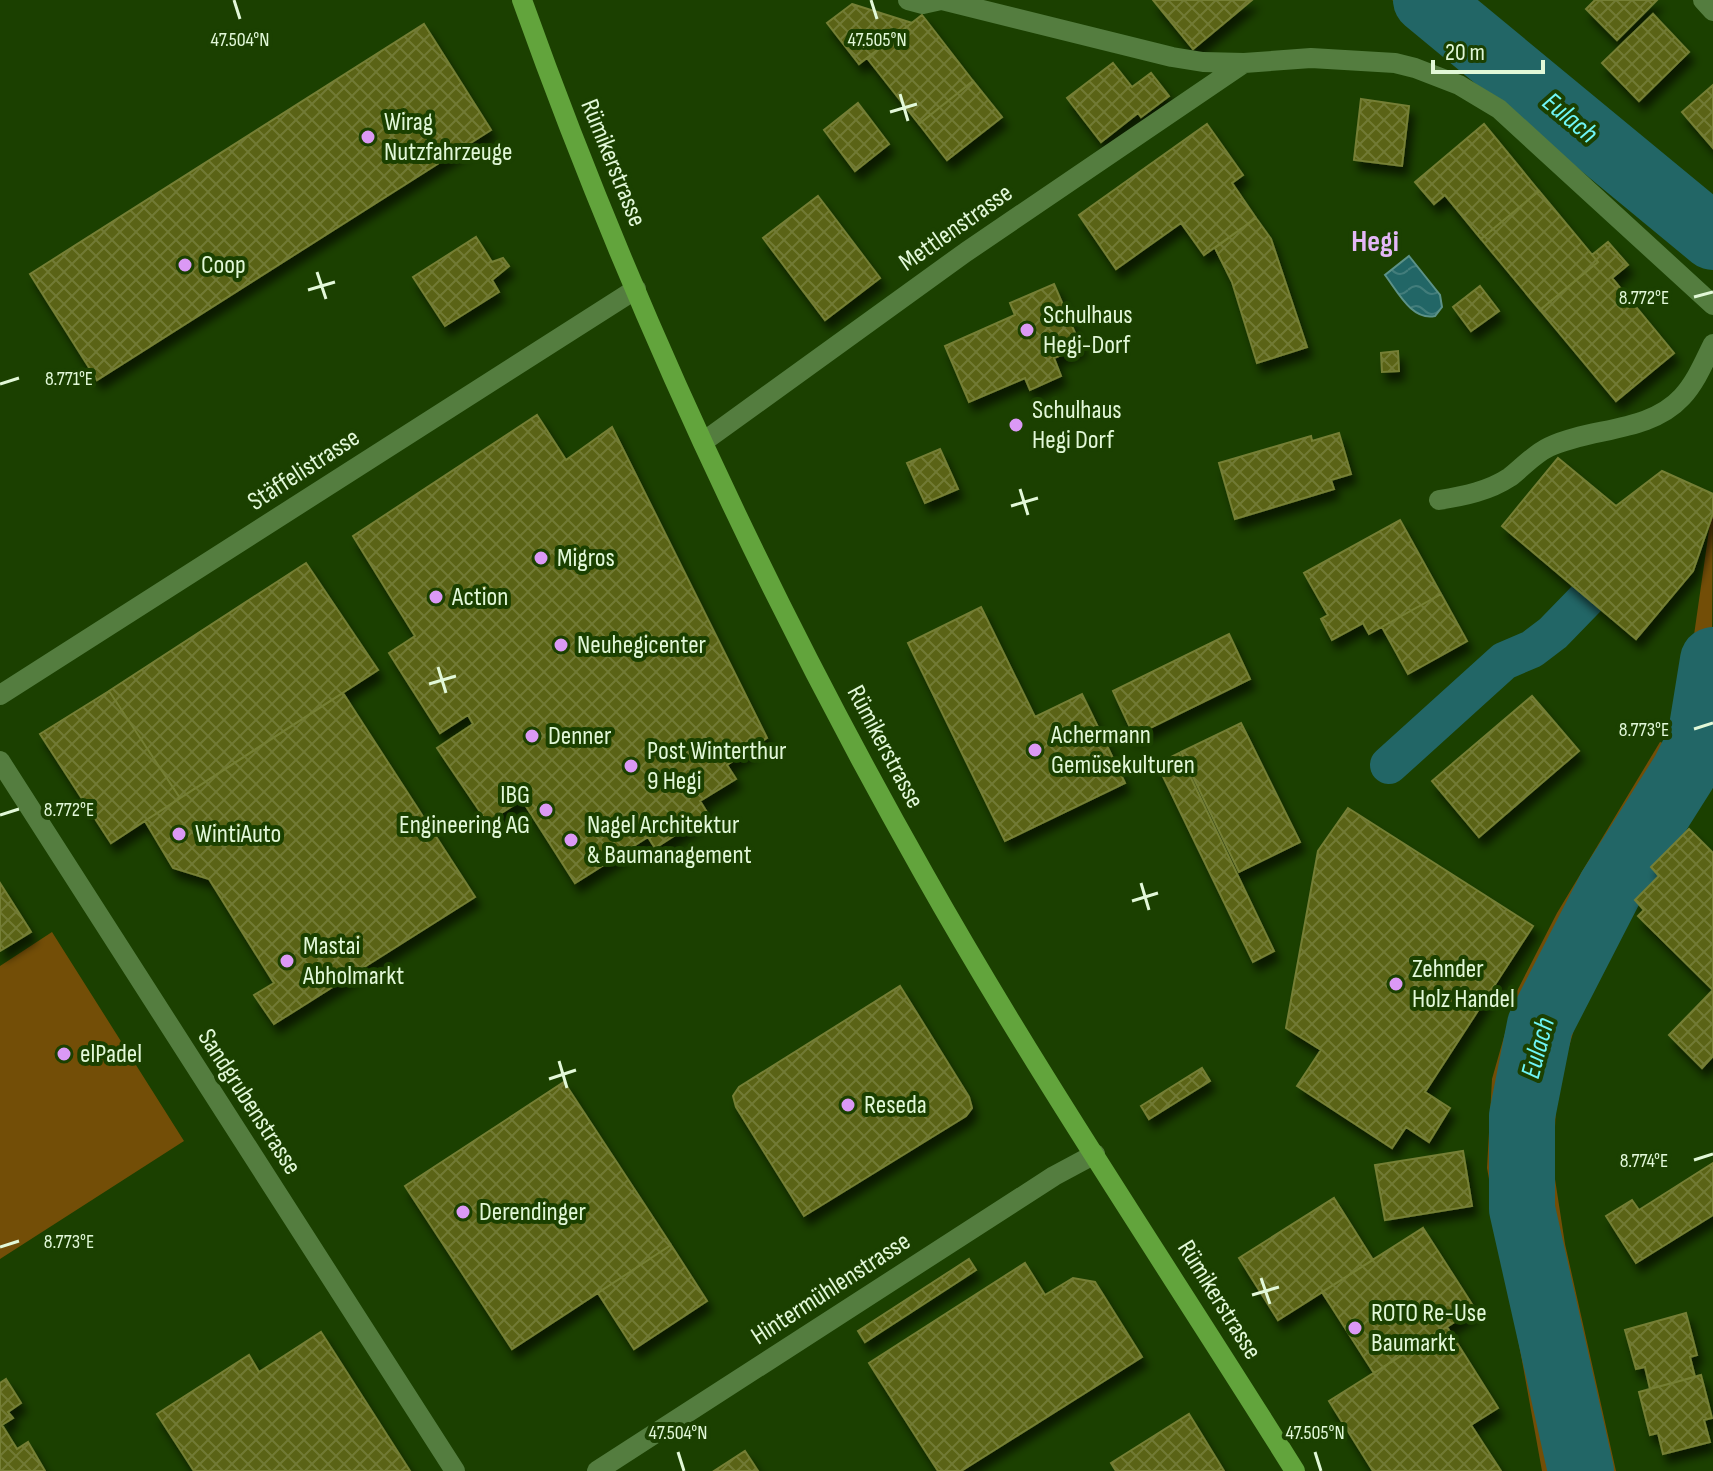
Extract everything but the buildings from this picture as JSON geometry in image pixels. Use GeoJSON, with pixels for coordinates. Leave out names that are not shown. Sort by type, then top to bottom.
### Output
{"type":"FeatureCollection","features":[{"type":"Feature","properties":{"kind":"main road","name":"Rümikerstrasse"},"geometry":{"type":"LineString","coordinates":[[522,0],[636,289],[703,442],[794,632],[924,875],[1295,1471]]}},
{"type":"Feature","properties":{"kind":"street","name":"Mettlenstrasse"},"geometry":{"type":"LineString","coordinates":[[908,0],[923,4],[941,0],[1203,62],[1244,63],[1311,58],[1381,61],[1415,68],[1471,91],[1499,109],[1713,305]]}},
{"type":"Feature","properties":{"kind":"street"},"geometry":{"type":"LineString","coordinates":[[1703,0],[1713,11]]}},
{"type":"Feature","properties":{"kind":"street","name":"Mettlenstrasse"},"geometry":{"type":"LineString","coordinates":[[703,442],[966,252],[1244,63]]}},
{"type":"Feature","properties":{"kind":"street","name":"Stäffelistrasse"},"geometry":{"type":"LineString","coordinates":[[0,695],[636,289]]}},
{"type":"Feature","properties":{"kind":"street"},"geometry":{"type":"LineString","coordinates":[[1439,500],[1480,491],[1499,483],[1549,447],[1635,423],[1664,411],[1683,397],[1713,344]]}},
{"type":"Feature","properties":{"kind":"street","name":"Sandgrubenstrasse"},"geometry":{"type":"LineString","coordinates":[[0,761],[455,1471]]}},
{"type":"Feature","properties":{"kind":"street","name":"Hintermühlenstrasse"},"geometry":{"type":"LineString","coordinates":[[597,1471],[1054,1176],[1095,1154]]}},
{"type":"Feature","properties":{"kind":"shaded area"},"geometry":{"type":"Polygon","coordinates":[[[1392,0],[1457,0],[1466,6],[1713,226],[1713,264],[1442,35],[1392,0]]]}},
{"type":"Feature","properties":{"kind":"shaded area"},"geometry":{"type":"Polygon","coordinates":[[[1713,502],[1711,760],[1630,899],[1580,1009],[1557,1088],[1553,1166],[1565,1244],[1616,1471],[1542,1471],[1487,1168],[1492,1079],[1517,991],[1557,913],[1660,742],[1678,747],[1713,502]]]}},
{"type":"Feature","properties":{"kind":"shaded area","name":"elPadel"},"geometry":{"type":"Polygon","coordinates":[[[52,932],[184,1141],[0,1259],[0,966],[52,932]]]}},
{"type":"Feature","properties":{"kind":"water"},"geometry":{"type":"Polygon","coordinates":[[[1409,256],[1440,295],[1442,307],[1435,316],[1412,310],[1385,275],[1409,256]]]}},
{"type":"Feature","properties":{"kind":"waterway","name":"Eulach"},"geometry":{"type":"LineString","coordinates":[[1426,0],[1713,237]]}},
{"type":"Feature","properties":{"kind":"waterway"},"geometry":{"type":"LineString","coordinates":[[1389,765],[1504,661],[1532,649],[1553,633],[1587,598]]}},
{"type":"Feature","properties":{"kind":"waterway","name":"Eulach"},"geometry":{"type":"LineString","coordinates":[[1581,1471],[1522,1209],[1522,1116],[1540,1025],[1610,889],[1684,772],[1700,740],[1713,660]]}},
{"type":"Feature","properties":{"kind":"place","name":"Wirag Nutzfahrzeuge"},"geometry":{"type":"Point","coordinates":[368,137]}},
{"type":"Feature","properties":{"kind":"place","name":"Coop"},"geometry":{"type":"Point","coordinates":[185,265]}},
{"type":"Feature","properties":{"kind":"place","name":"Schulhaus Hegi-Dorf"},"geometry":{"type":"Point","coordinates":[1027,330]}},
{"type":"Feature","properties":{"kind":"place","name":"Schulhaus Hegi Dorf"},"geometry":{"type":"Point","coordinates":[1016,425]}},
{"type":"Feature","properties":{"kind":"place","name":"Migros"},"geometry":{"type":"Point","coordinates":[541,558]}},
{"type":"Feature","properties":{"kind":"place","name":"Action"},"geometry":{"type":"Point","coordinates":[436,597]}},
{"type":"Feature","properties":{"kind":"place","name":"Neuhegicenter"},"geometry":{"type":"Point","coordinates":[561,645]}},
{"type":"Feature","properties":{"kind":"place","name":"Denner"},"geometry":{"type":"Point","coordinates":[532,736]}},
{"type":"Feature","properties":{"kind":"place","name":"Achermann Gemüsekulturen"},"geometry":{"type":"Point","coordinates":[1035,750]}},
{"type":"Feature","properties":{"kind":"place","name":"Post Winterthur 9 Hegi"},"geometry":{"type":"Point","coordinates":[631,766]}},
{"type":"Feature","properties":{"kind":"place","name":"IBG Engineering AG"},"geometry":{"type":"Point","coordinates":[546,810]}},
{"type":"Feature","properties":{"kind":"place","name":"WintiAuto"},"geometry":{"type":"Point","coordinates":[179,834]}},
{"type":"Feature","properties":{"kind":"place","name":"Nagel Architektur & Baumanagement"},"geometry":{"type":"Point","coordinates":[571,840]}},
{"type":"Feature","properties":{"kind":"place","name":"Mastai Abholmarkt"},"geometry":{"type":"Point","coordinates":[287,961]}},
{"type":"Feature","properties":{"kind":"place","name":"Zehnder Holz Handel"},"geometry":{"type":"Point","coordinates":[1396,984]}},
{"type":"Feature","properties":{"kind":"place","name":"elPadel"},"geometry":{"type":"Point","coordinates":[64,1054]}},
{"type":"Feature","properties":{"kind":"place","name":"Reseda"},"geometry":{"type":"Point","coordinates":[848,1105]}},
{"type":"Feature","properties":{"kind":"place","name":"Derendinger"},"geometry":{"type":"Point","coordinates":[463,1212]}},
{"type":"Feature","properties":{"kind":"place","name":"ROTO Re-Use Baumarkt"},"geometry":{"type":"Point","coordinates":[1355,1328]}},
{"type":"Feature","properties":{"kind":"district","name":"Hegi"},"geometry":{"type":"Point","coordinates":[1375,242]}}]}
